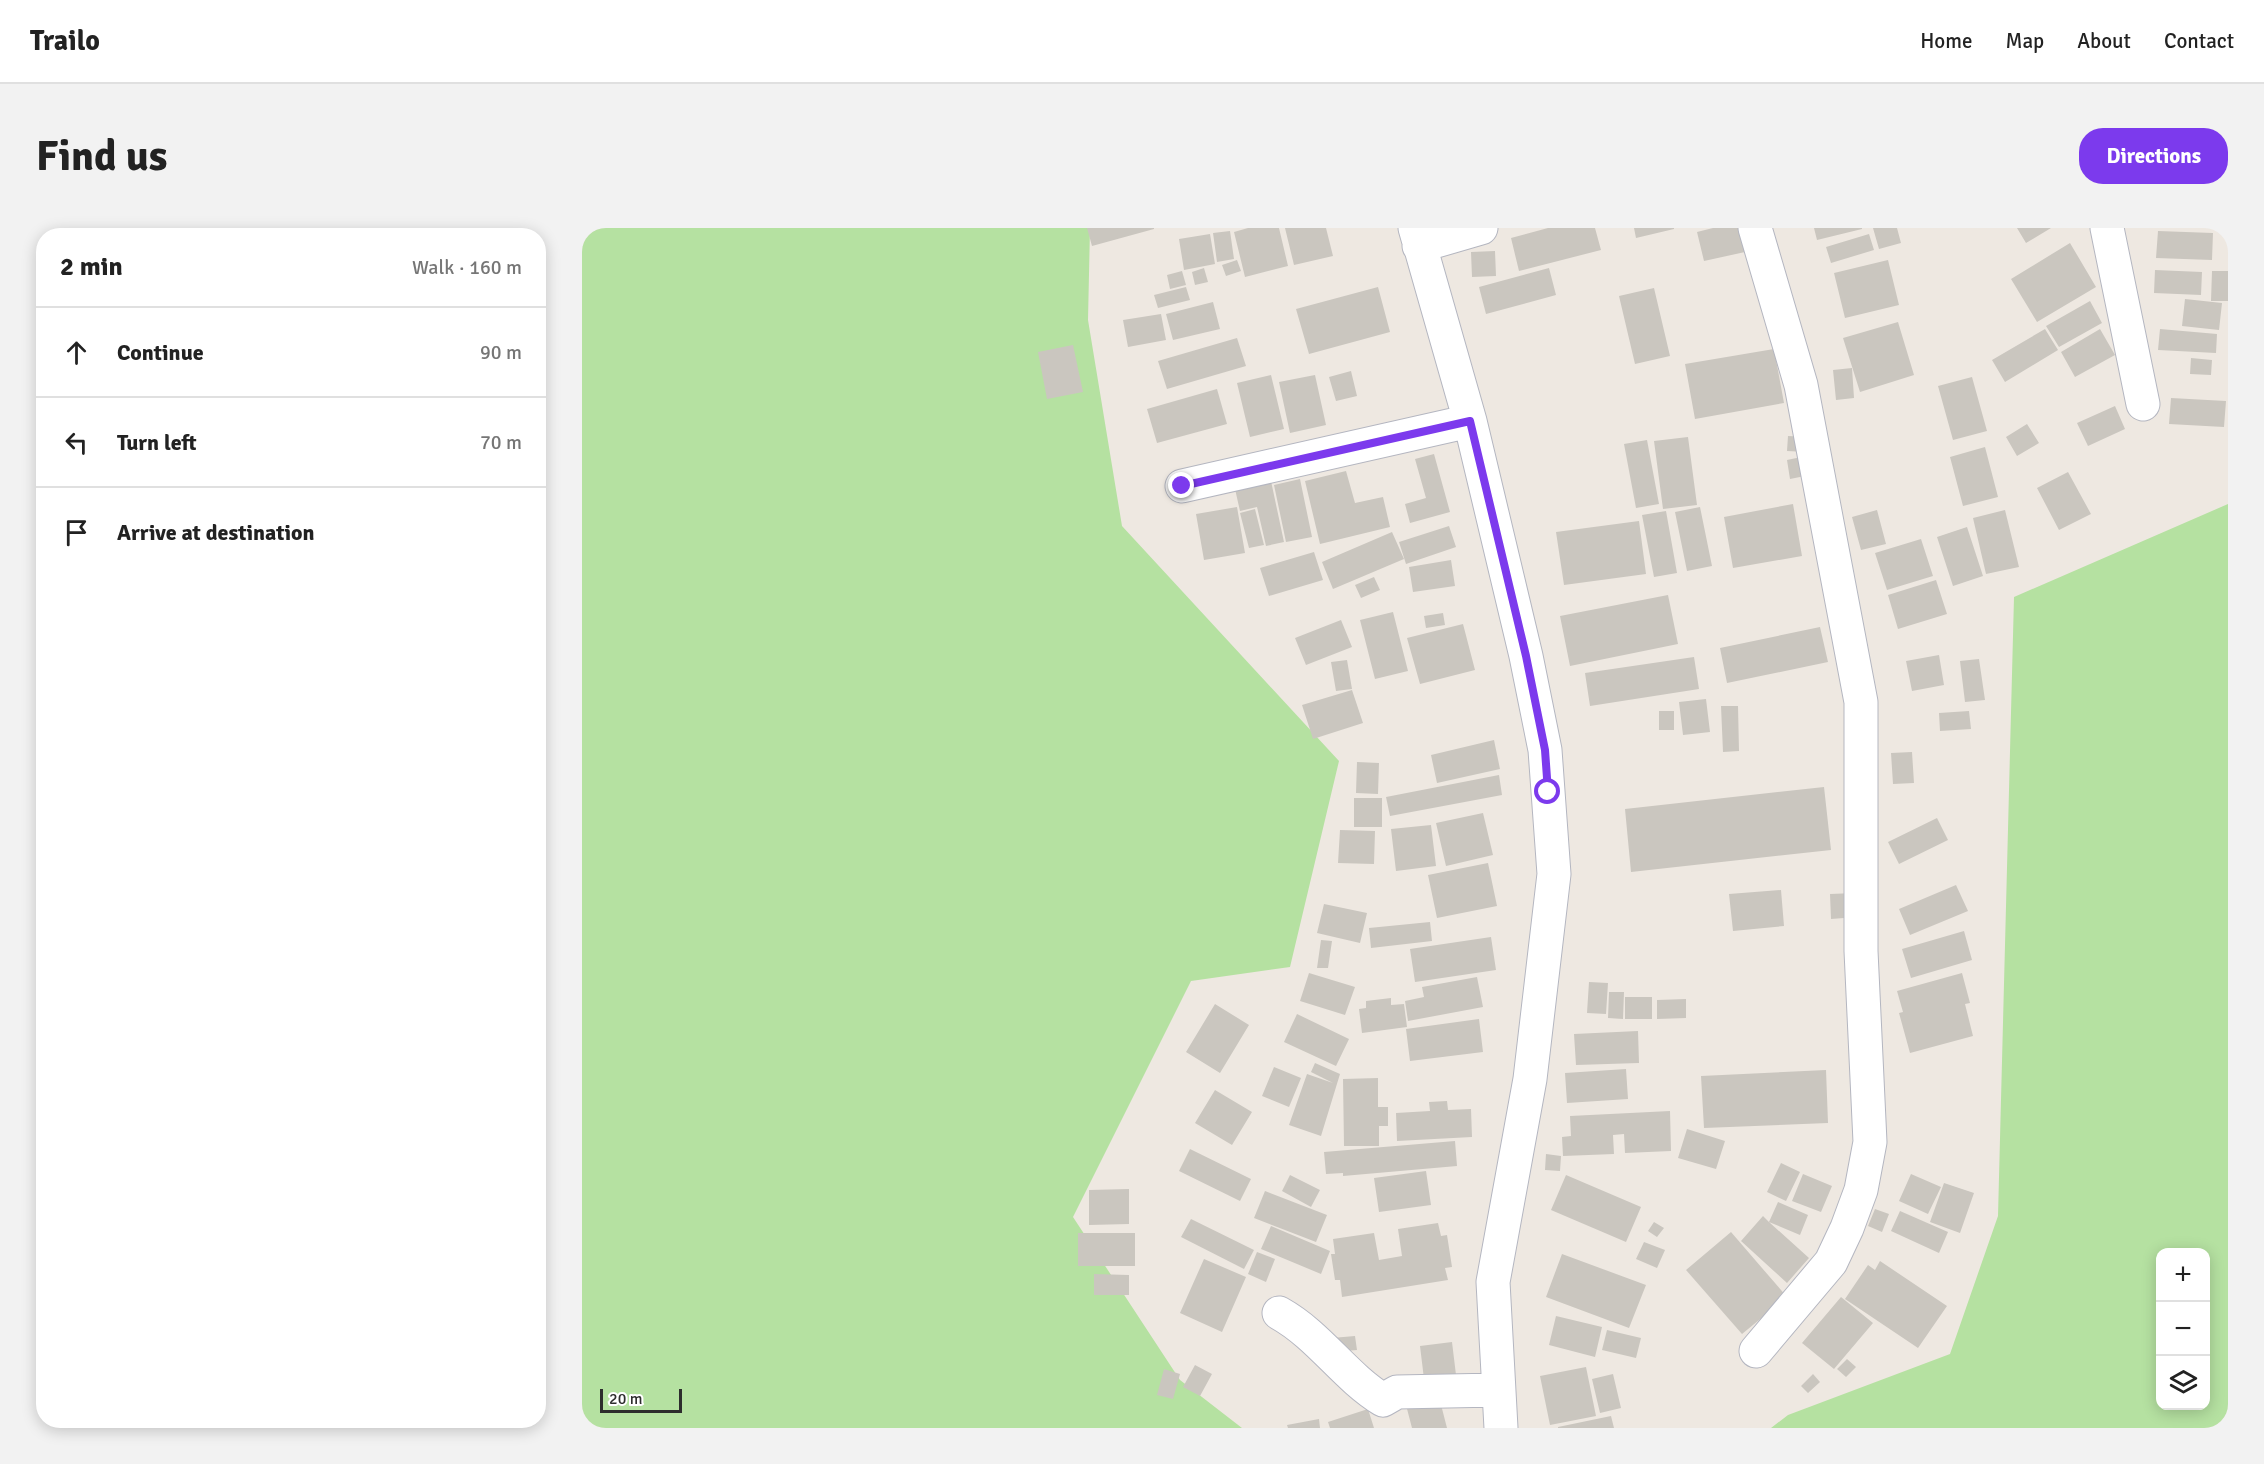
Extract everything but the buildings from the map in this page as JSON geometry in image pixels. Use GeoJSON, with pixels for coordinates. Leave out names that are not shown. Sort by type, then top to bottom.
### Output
{"type":"FeatureCollection","features":[{"type":"Feature","properties":{"kind":"street"},"geometry":{"type":"LineString","coordinates":[[1481,228],[1417,237],[1470,421],[1526,656],[1545,750],[1554,874],[1530,1079],[1493,1282],[1501,1428]]}},
{"type":"Feature","properties":{"kind":"street"},"geometry":{"type":"LineString","coordinates":[[1755,228],[1801,385],[1861,702],[1861,951],[1870,1142],[1861,1190],[1831,1262],[1756,1350]]}},
{"type":"Feature","properties":{"kind":"street"},"geometry":{"type":"LineString","coordinates":[[2107,228],[2143,404]]}},
{"type":"Feature","properties":{"kind":"street"},"geometry":{"type":"LineString","coordinates":[[1182,486],[1470,421]]}},
{"type":"Feature","properties":{"kind":"street"},"geometry":{"type":"LineString","coordinates":[[1279,1313],[1301,1326],[1349,1370],[1359,1385],[1383,1400],[1396,1392],[1498,1390]]}},
{"type":"Feature","properties":{"kind":"green space"},"geometry":{"type":"Polygon","coordinates":[[[582,228],[1090,228],[1088,320],[1122,526],[1339,761],[1290,967],[1191,981],[1073,1217],[1180,1380],[1242,1428],[582,1428],[582,228]]]}},
{"type":"Feature","properties":{"kind":"green space"},"geometry":{"type":"Polygon","coordinates":[[[2228,504],[2228,1428],[1771,1428],[1788,1415],[1950,1354],[1998,1216],[2014,597],[2228,504]]]}},
{"type":"Feature","properties":{"kind":"route"},"geometry":{"type":"LineString","coordinates":[[1182,486],[1470,421],[1526,656],[1545,750],[1548,792]]}}]}
